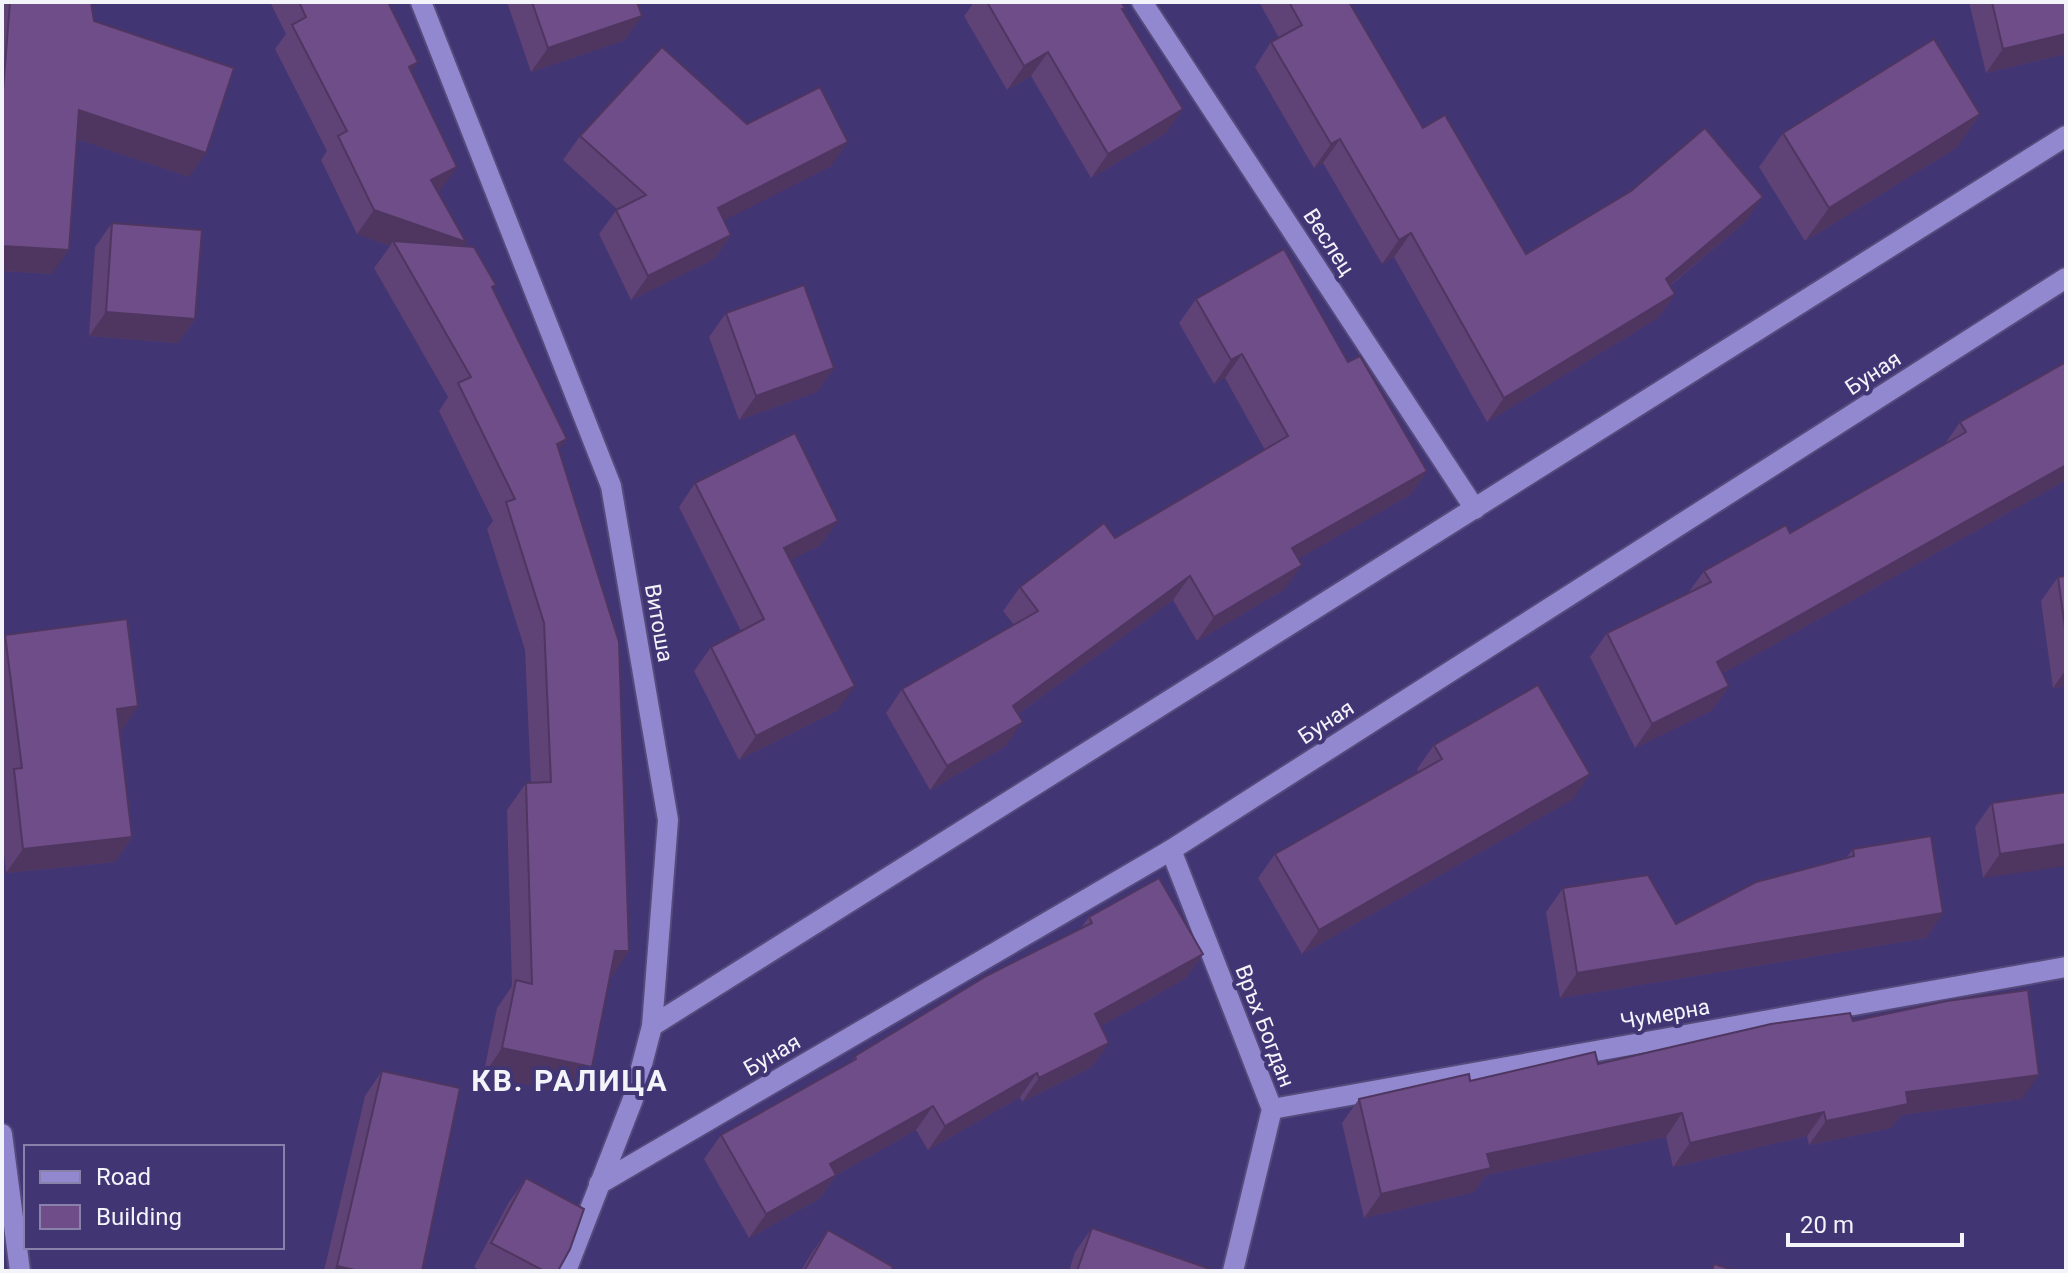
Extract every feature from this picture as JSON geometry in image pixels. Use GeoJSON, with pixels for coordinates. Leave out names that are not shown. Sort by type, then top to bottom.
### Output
{"type":"FeatureCollection","features":[{"type":"Feature","properties":{"kind":"street","name":"Витоша"},"geometry":{"type":"LineString","coordinates":[[421,2],[611,486],[668,820],[652,1026],[633,1099],[566,1271]]}},
{"type":"Feature","properties":{"kind":"street","name":"Веслец"},"geometry":{"type":"LineString","coordinates":[[1142,2],[1475,509]]}},
{"type":"Feature","properties":{"kind":"street"},"geometry":{"type":"LineString","coordinates":[[652,1026],[2066,136]]}},
{"type":"Feature","properties":{"kind":"street","name":"Буная"},"geometry":{"type":"LineString","coordinates":[[599,1184],[1171,850],[2066,278]]}},
{"type":"Feature","properties":{"kind":"street","name":"Връх Богдан"},"geometry":{"type":"LineString","coordinates":[[1171,850],[1272,1109],[1233,1271]]}},
{"type":"Feature","properties":{"kind":"street","name":"Чумерна"},"geometry":{"type":"LineString","coordinates":[[1272,1109],[2066,967]]}},
{"type":"Feature","properties":{"kind":"street"},"geometry":{"type":"LineString","coordinates":[[2,1134],[20,1271]]}},
{"type":"Feature","properties":{"kind":"building"},"geometry":{"type":"Polygon","coordinates":[[[10,2],[91,2],[94,21],[234,68],[206,153],[79,110],[69,250],[2,246],[2,103],[10,2]]]}},
{"type":"Feature","properties":{"kind":"building"},"geometry":{"type":"Polygon","coordinates":[[[299,2],[388,2],[418,62],[409,67],[457,167],[431,180],[466,242],[374,210],[338,136],[347,131],[292,25],[306,17],[299,2]]]}},
{"type":"Feature","properties":{"kind":"building"},"geometry":{"type":"Polygon","coordinates":[[[532,2],[637,2],[642,16],[548,48],[532,2]]]}},
{"type":"Feature","properties":{"kind":"building"},"geometry":{"type":"Polygon","coordinates":[[[987,2],[1121,2],[1125,8],[1122,9],[1183,109],[1108,154],[1048,52],[1024,66],[987,2]]]}},
{"type":"Feature","properties":{"kind":"building"},"geometry":{"type":"Polygon","coordinates":[[[1289,2],[1349,2],[1423,128],[1445,115],[1526,254],[1631,191],[1705,128],[1763,197],[1666,279],[1675,294],[1504,398],[1411,233],[1399,240],[1340,139],[1331,144],[1271,42],[1302,25],[1289,2]]]}},
{"type":"Feature","properties":{"kind":"building"},"geometry":{"type":"Polygon","coordinates":[[[1992,2],[2066,2],[2066,34],[2003,49],[1992,2]]]}},
{"type":"Feature","properties":{"kind":"building"},"geometry":{"type":"Polygon","coordinates":[[[1934,39],[1980,114],[1829,208],[1783,133],[1934,39]]]}},
{"type":"Feature","properties":{"kind":"building"},"geometry":{"type":"Polygon","coordinates":[[[662,47],[747,124],[820,87],[848,142],[718,208],[731,235],[648,276],[616,210],[646,195],[580,136],[662,47]]]}},
{"type":"Feature","properties":{"kind":"building"},"geometry":{"type":"Polygon","coordinates":[[[112,223],[202,230],[195,319],[106,312],[112,223]]]}},
{"type":"Feature","properties":{"kind":"building"},"geometry":{"type":"Polygon","coordinates":[[[393,241],[474,247],[496,285],[492,287],[567,439],[557,444],[619,642],[629,951],[615,951],[592,1067],[502,1048],[516,980],[532,984],[526,783],[551,782],[544,623],[506,502],[515,499],[458,383],[471,377],[393,241]]]}},
{"type":"Feature","properties":{"kind":"building"},"geometry":{"type":"Polygon","coordinates":[[[1284,249],[1348,362],[1360,356],[1427,471],[1292,548],[1302,565],[1214,617],[1190,576],[1013,706],[1023,722],[947,766],[902,689],[1038,611],[1020,587],[1104,523],[1115,538],[1288,436],[1242,354],[1231,360],[1196,299],[1284,249]]]}},
{"type":"Feature","properties":{"kind":"building"},"geometry":{"type":"Polygon","coordinates":[[[804,285],[834,368],[756,396],[726,313],[804,285]]]}},
{"type":"Feature","properties":{"kind":"building"},"geometry":{"type":"Polygon","coordinates":[[[2066,362],[2066,465],[1717,662],[1729,686],[1652,724],[1607,633],[1711,582],[1704,571],[1786,525],[1790,533],[1966,432],[1960,422],[2066,362]]]}},
{"type":"Feature","properties":{"kind":"building"},"geometry":{"type":"Polygon","coordinates":[[[795,433],[838,521],[784,548],[855,686],[756,736],[711,647],[764,619],[695,483],[795,433]]]}},
{"type":"Feature","properties":{"kind":"building"},"geometry":{"type":"Polygon","coordinates":[[[2066,576],[2066,635],[2058,577],[2066,576]]]}},
{"type":"Feature","properties":{"kind":"building"},"geometry":{"type":"Polygon","coordinates":[[[127,619],[138,706],[117,709],[132,837],[23,849],[14,769],[22,768],[5,635],[127,619]]]}},
{"type":"Feature","properties":{"kind":"building"},"geometry":{"type":"Polygon","coordinates":[[[1538,685],[1590,774],[1319,930],[1275,854],[1442,759],[1434,745],[1538,685]]]}},
{"type":"Feature","properties":{"kind":"building"},"geometry":{"type":"Polygon","coordinates":[[[2066,792],[2066,844],[2000,854],[1992,803],[2066,792]]]}},
{"type":"Feature","properties":{"kind":"building"},"geometry":{"type":"Polygon","coordinates":[[[1931,836],[1943,913],[1577,973],[1563,888],[1648,875],[1676,924],[1756,882],[1854,856],[1853,849],[1931,836]]]}},
{"type":"Feature","properties":{"kind":"building"},"geometry":{"type":"Polygon","coordinates":[[[1159,878],[1203,954],[1095,1014],[1109,1043],[1039,1078],[1037,1073],[945,1126],[933,1106],[830,1164],[836,1175],[766,1214],[721,1135],[856,1059],[855,1056],[988,975],[1092,923],[1089,917],[1159,878]]]}},
{"type":"Feature","properties":{"kind":"building"},"geometry":{"type":"Polygon","coordinates":[[[2028,990],[2039,1075],[1906,1092],[1908,1104],[1826,1121],[1824,1112],[1690,1143],[1682,1113],[1487,1154],[1491,1168],[1381,1194],[1359,1099],[1469,1074],[1470,1081],[1595,1052],[1598,1064],[1771,1024],[1850,1013],[1853,1021],[1947,1001],[2028,990]]]}},
{"type":"Feature","properties":{"kind":"building"},"geometry":{"type":"Polygon","coordinates":[[[382,1071],[460,1088],[422,1271],[359,1271],[337,1266],[382,1071]]]}},
{"type":"Feature","properties":{"kind":"building"},"geometry":{"type":"Polygon","coordinates":[[[526,1178],[584,1209],[570,1249],[558,1271],[544,1271],[491,1243],[526,1178]]]}},
{"type":"Feature","properties":{"kind":"building"},"geometry":{"type":"Polygon","coordinates":[[[1092,1228],[1213,1270],[1077,1271],[1092,1228]]]}},
{"type":"Feature","properties":{"kind":"building"},"geometry":{"type":"Polygon","coordinates":[[[828,1230],[893,1267],[891,1271],[804,1271],[828,1230]]]}},
{"type":"Feature","properties":{"kind":"building"},"geometry":{"type":"Polygon","coordinates":[[[1714,1264],[1736,1271],[1712,1271],[1714,1264]]]}},
{"type":"Feature","properties":{"kind":"district","name":"КВ. РАЛИЦА"},"geometry":{"type":"Point","coordinates":[570,1080]}}]}
